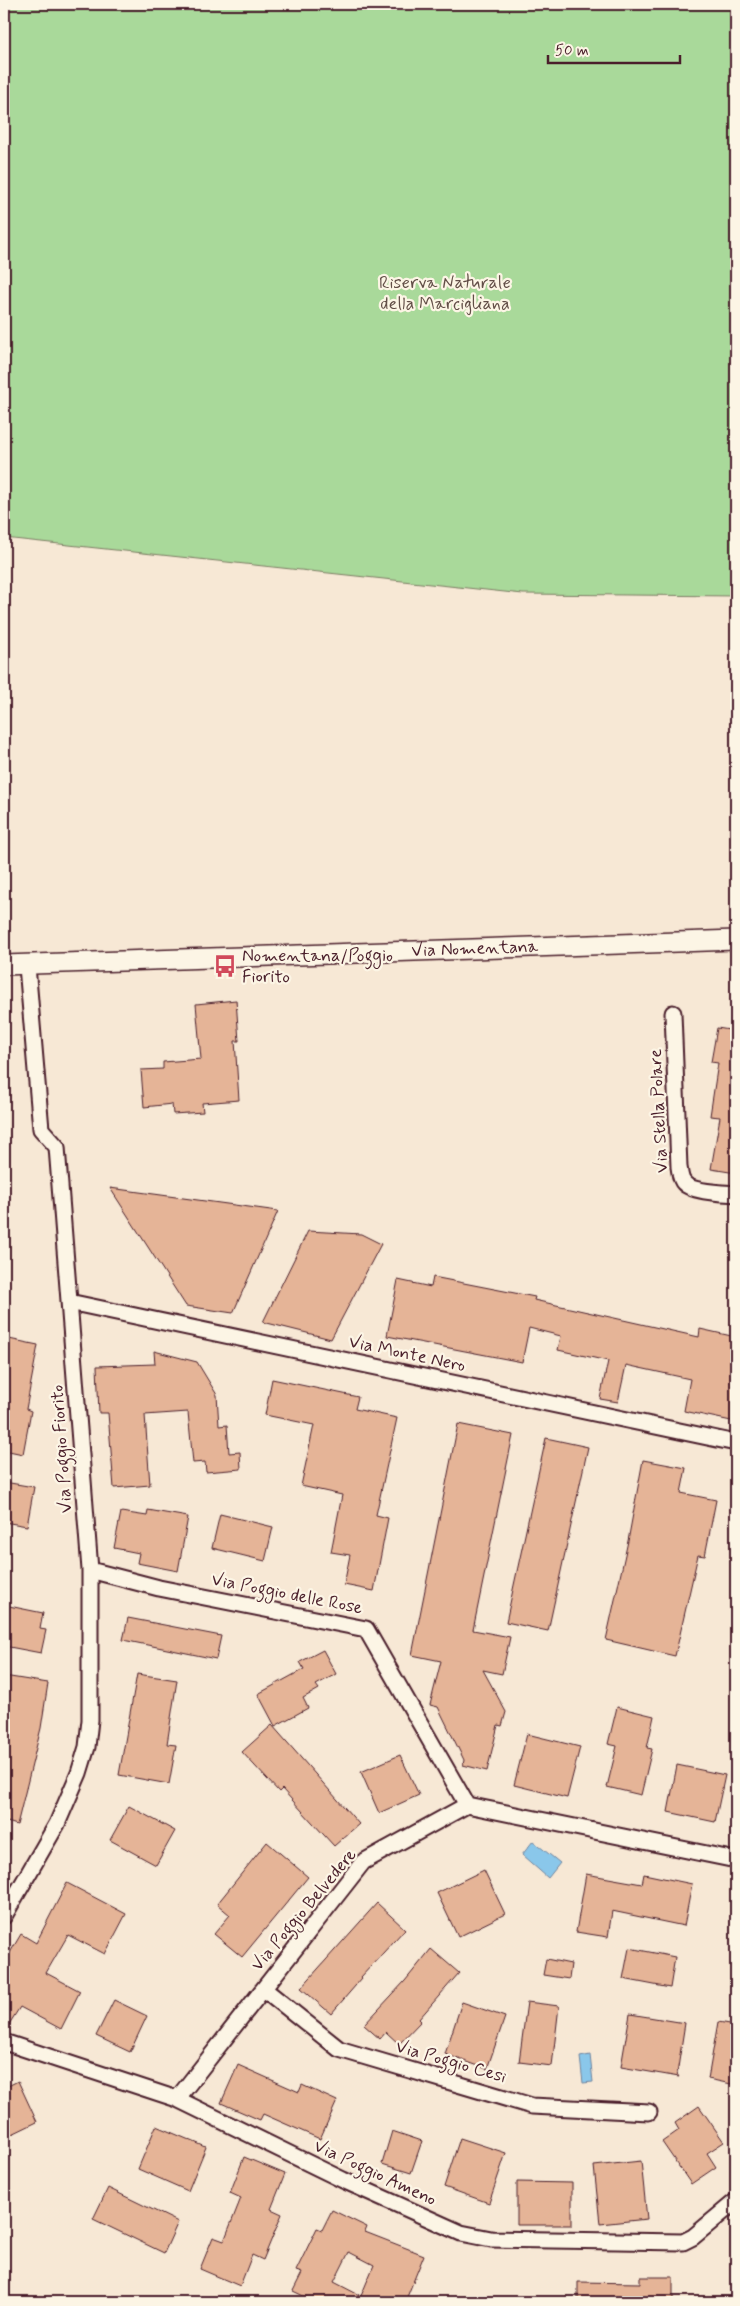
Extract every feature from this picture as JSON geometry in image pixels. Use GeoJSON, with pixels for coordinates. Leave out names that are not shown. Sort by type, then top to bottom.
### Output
{"type":"FeatureCollection","features":[{"type":"Feature","properties":{"kind":"street","name":"Via Nomentana"},"geometry":{"type":"LineString","coordinates":[[4,965],[28,966],[736,940]]}},
{"type":"Feature","properties":{"kind":"street","name":"Via Poggio Fiorito"},"geometry":{"type":"LineString","coordinates":[[4,1916],[56,1824],[79,1773],[87,1747],[90,1720],[90,1570],[57,1147],[41,1129],[28,966]]}},
{"type":"Feature","properties":{"kind":"street","name":"Via Stella Polare"},"geometry":{"type":"LineString","coordinates":[[673,1012],[681,1179],[687,1186],[736,1194]]}},
{"type":"Feature","properties":{"kind":"street","name":"Via Monte Nero"},"geometry":{"type":"LineString","coordinates":[[69,1302],[736,1443]]}},
{"type":"Feature","properties":{"kind":"street","name":"Via Poggio delle Rose"},"geometry":{"type":"LineString","coordinates":[[90,1570],[159,1588],[366,1628],[467,1805]]}},
{"type":"Feature","properties":{"kind":"street"},"geometry":{"type":"LineString","coordinates":[[467,1805],[736,1860]]}},
{"type":"Feature","properties":{"kind":"street","name":"Via Poggio Belvedere"},"geometry":{"type":"LineString","coordinates":[[177,2099],[364,1862],[467,1805]]}},
{"type":"Feature","properties":{"kind":"street","name":"Via Poggio Cesi"},"geometry":{"type":"LineString","coordinates":[[264,1989],[339,2049],[532,2106],[649,2112]]}},
{"type":"Feature","properties":{"kind":"street","name":"Via Poggio Ameno"},"geometry":{"type":"LineString","coordinates":[[4,2042],[177,2099],[343,2180],[461,2233],[476,2237],[491,2239],[683,2242],[693,2237],[736,2201]]}},
{"type":"Feature","properties":{"kind":"green space","name":"Riserva Naturale della Marcigliana"},"geometry":{"type":"Polygon","coordinates":[[[4,4],[736,4],[736,596],[523,594],[4,538],[4,4]]]}},
{"type":"Feature","properties":{"kind":"water"},"geometry":{"type":"Polygon","coordinates":[[[533,1841],[560,1863],[548,1878],[522,1855],[533,1841]]]}},
{"type":"Feature","properties":{"kind":"water"},"geometry":{"type":"Polygon","coordinates":[[[590,2055],[593,2082],[583,2083],[580,2057],[590,2055]]]}},
{"type":"Feature","properties":{"kind":"building"},"geometry":{"type":"Polygon","coordinates":[[[236,1000],[239,1041],[235,1041],[239,1100],[202,1103],[203,1112],[173,1114],[172,1104],[144,1107],[141,1070],[163,1069],[163,1062],[201,1059],[196,1004],[236,1000]]]}},
{"type":"Feature","properties":{"kind":"building"},"geometry":{"type":"Polygon","coordinates":[[[717,1028],[736,1031],[736,1173],[711,1169],[720,1117],[710,1116],[718,1063],[711,1062],[717,1028]]]}},
{"type":"Feature","properties":{"kind":"building"},"geometry":{"type":"Polygon","coordinates":[[[110,1188],[278,1211],[233,1313],[186,1306],[110,1188]]]}},
{"type":"Feature","properties":{"kind":"building"},"geometry":{"type":"Polygon","coordinates":[[[308,1231],[361,1234],[381,1244],[331,1339],[263,1322],[308,1231]]]}},
{"type":"Feature","properties":{"kind":"building"},"geometry":{"type":"Polygon","coordinates":[[[433,1277],[535,1297],[534,1300],[699,1337],[700,1329],[736,1337],[736,1422],[684,1411],[690,1379],[626,1365],[618,1402],[600,1399],[608,1361],[558,1350],[561,1336],[529,1328],[522,1362],[387,1336],[398,1280],[431,1287],[433,1277]]]}},
{"type":"Feature","properties":{"kind":"building"},"geometry":{"type":"Polygon","coordinates":[[[4,1338],[38,1345],[26,1409],[31,1411],[23,1454],[4,1450],[4,1338]]]}},
{"type":"Feature","properties":{"kind":"building"},"geometry":{"type":"Polygon","coordinates":[[[154,1351],[197,1362],[217,1395],[219,1426],[227,1425],[229,1453],[240,1452],[241,1469],[206,1472],[205,1462],[193,1463],[188,1412],[145,1415],[150,1485],[114,1488],[108,1413],[99,1413],[97,1366],[155,1364],[154,1351]]]}},
{"type":"Feature","properties":{"kind":"building"},"geometry":{"type":"Polygon","coordinates":[[[272,1379],[358,1397],[355,1409],[397,1418],[376,1515],[388,1518],[374,1591],[344,1585],[350,1555],[331,1552],[342,1495],[301,1486],[314,1425],[265,1415],[272,1379]]]}},
{"type":"Feature","properties":{"kind":"building"},"geometry":{"type":"Polygon","coordinates":[[[458,1424],[513,1435],[473,1630],[510,1637],[502,1674],[483,1670],[506,1712],[502,1726],[498,1725],[487,1771],[463,1765],[464,1760],[438,1707],[430,1705],[441,1661],[412,1655],[458,1424]]]}},
{"type":"Feature","properties":{"kind":"building"},"geometry":{"type":"Polygon","coordinates":[[[546,1438],[588,1447],[548,1631],[506,1622],[546,1438]]]}},
{"type":"Feature","properties":{"kind":"building"},"geometry":{"type":"Polygon","coordinates":[[[643,1460],[686,1468],[681,1493],[716,1500],[705,1556],[698,1555],[675,1656],[606,1640],[628,1541],[643,1460]]]}},
{"type":"Feature","properties":{"kind":"building"},"geometry":{"type":"Polygon","coordinates":[[[4,1482],[34,1487],[27,1526],[4,1522],[4,1482]]]}},
{"type":"Feature","properties":{"kind":"building"},"geometry":{"type":"Polygon","coordinates":[[[148,1510],[188,1517],[178,1571],[137,1563],[139,1553],[114,1548],[121,1512],[147,1516],[148,1510]]]}},
{"type":"Feature","properties":{"kind":"building"},"geometry":{"type":"Polygon","coordinates":[[[220,1514],[273,1527],[265,1561],[212,1548],[220,1514]]]}},
{"type":"Feature","properties":{"kind":"building"},"geometry":{"type":"Polygon","coordinates":[[[4,1605],[43,1613],[40,1629],[46,1630],[41,1653],[4,1646],[4,1605]]]}},
{"type":"Feature","properties":{"kind":"building"},"geometry":{"type":"Polygon","coordinates":[[[128,1618],[221,1636],[216,1659],[123,1640],[128,1618]]]}},
{"type":"Feature","properties":{"kind":"building"},"geometry":{"type":"Polygon","coordinates":[[[323,1650],[336,1674],[316,1685],[319,1689],[303,1698],[308,1708],[275,1726],[258,1694],[304,1669],[300,1662],[323,1650]]]}},
{"type":"Feature","properties":{"kind":"building"},"geometry":{"type":"Polygon","coordinates":[[[137,1674],[177,1680],[167,1744],[176,1745],[169,1784],[119,1775],[137,1674]]]}},
{"type":"Feature","properties":{"kind":"building"},"geometry":{"type":"Polygon","coordinates":[[[4,1676],[48,1683],[41,1728],[17,1825],[4,1821],[4,1676]]]}},
{"type":"Feature","properties":{"kind":"building"},"geometry":{"type":"Polygon","coordinates":[[[617,1707],[654,1716],[647,1748],[652,1749],[641,1795],[607,1787],[617,1746],[608,1744],[617,1707]]]}},
{"type":"Feature","properties":{"kind":"building"},"geometry":{"type":"Polygon","coordinates":[[[272,1725],[359,1824],[334,1846],[282,1789],[279,1792],[242,1752],[272,1725]]]}},
{"type":"Feature","properties":{"kind":"building"},"geometry":{"type":"Polygon","coordinates":[[[527,1734],[580,1747],[567,1798],[514,1785],[527,1734]]]}},
{"type":"Feature","properties":{"kind":"building"},"geometry":{"type":"Polygon","coordinates":[[[400,1755],[419,1795],[379,1813],[361,1772],[400,1755]]]}},
{"type":"Feature","properties":{"kind":"building"},"geometry":{"type":"Polygon","coordinates":[[[677,1765],[725,1775],[715,1822],[668,1812],[677,1765]]]}},
{"type":"Feature","properties":{"kind":"building"},"geometry":{"type":"Polygon","coordinates":[[[129,1806],[175,1831],[156,1865],[110,1840],[129,1806]]]}},
{"type":"Feature","properties":{"kind":"building"},"geometry":{"type":"Polygon","coordinates":[[[267,1842],[308,1877],[242,1957],[214,1934],[230,1915],[217,1904],[267,1842]]]}},
{"type":"Feature","properties":{"kind":"building"},"geometry":{"type":"Polygon","coordinates":[[[484,1870],[505,1914],[458,1937],[437,1893],[484,1870]]]}},
{"type":"Feature","properties":{"kind":"building"},"geometry":{"type":"Polygon","coordinates":[[[586,1874],[642,1884],[644,1874],[692,1884],[684,1926],[612,1911],[608,1937],[576,1932],[586,1874]]]}},
{"type":"Feature","properties":{"kind":"building"},"geometry":{"type":"Polygon","coordinates":[[[67,1883],[126,1914],[105,1954],[68,1935],[46,1973],[80,1991],[61,2029],[20,2007],[4,2032],[4,1963],[21,1934],[36,1943],[67,1883]]]}},
{"type":"Feature","properties":{"kind":"building"},"geometry":{"type":"Polygon","coordinates":[[[377,1903],[405,1929],[361,1977],[331,2014],[301,1988],[377,1903]]]}},
{"type":"Feature","properties":{"kind":"building"},"geometry":{"type":"Polygon","coordinates":[[[629,1948],[675,1957],[670,1988],[623,1979],[629,1948]]]}},
{"type":"Feature","properties":{"kind":"building"},"geometry":{"type":"Polygon","coordinates":[[[431,1949],[459,1973],[419,2019],[421,2021],[399,2044],[386,2032],[380,2039],[364,2025],[405,1981],[431,1949]]]}},
{"type":"Feature","properties":{"kind":"building"},"geometry":{"type":"Polygon","coordinates":[[[546,1959],[571,1964],[569,1979],[543,1975],[546,1959]]]}},
{"type":"Feature","properties":{"kind":"building"},"geometry":{"type":"Polygon","coordinates":[[[114,2000],[147,2016],[130,2052],[96,2036],[114,2000]]]}},
{"type":"Feature","properties":{"kind":"building"},"geometry":{"type":"Polygon","coordinates":[[[462,2002],[505,2017],[487,2069],[445,2054],[462,2002]]]}},
{"type":"Feature","properties":{"kind":"building"},"geometry":{"type":"Polygon","coordinates":[[[527,2002],[559,2006],[552,2066],[519,2062],[527,2002]]]}},
{"type":"Feature","properties":{"kind":"building"},"geometry":{"type":"Polygon","coordinates":[[[630,2014],[685,2023],[677,2074],[679,2077],[621,2067],[630,2014]]]}},
{"type":"Feature","properties":{"kind":"building"},"geometry":{"type":"Polygon","coordinates":[[[718,2022],[736,2025],[736,2085],[708,2079],[718,2022]]]}},
{"type":"Feature","properties":{"kind":"building"},"geometry":{"type":"Polygon","coordinates":[[[238,2065],[299,2092],[302,2085],[337,2101],[320,2139],[263,2114],[260,2120],[221,2103],[238,2065]]]}},
{"type":"Feature","properties":{"kind":"building"},"geometry":{"type":"Polygon","coordinates":[[[18,2081],[37,2122],[4,2138],[4,2088],[18,2081]]]}},
{"type":"Feature","properties":{"kind":"building"},"geometry":{"type":"Polygon","coordinates":[[[699,2106],[724,2142],[707,2153],[716,2167],[691,2184],[662,2142],[679,2130],[675,2123],[699,2106]]]}},
{"type":"Feature","properties":{"kind":"building"},"geometry":{"type":"Polygon","coordinates":[[[156,2126],[206,2147],[188,2191],[138,2169],[156,2126]]]}},
{"type":"Feature","properties":{"kind":"building"},"geometry":{"type":"Polygon","coordinates":[[[392,2131],[422,2141],[411,2173],[382,2164],[392,2131]]]}},
{"type":"Feature","properties":{"kind":"building"},"geometry":{"type":"Polygon","coordinates":[[[460,2138],[506,2153],[489,2203],[444,2187],[460,2138]]]}},
{"type":"Feature","properties":{"kind":"building"},"geometry":{"type":"Polygon","coordinates":[[[244,2157],[285,2174],[271,2209],[282,2214],[263,2260],[252,2255],[240,2286],[200,2269],[213,2237],[224,2241],[241,2198],[230,2193],[244,2157]]]}},
{"type":"Feature","properties":{"kind":"building"},"geometry":{"type":"Polygon","coordinates":[[[641,2161],[647,2219],[600,2224],[594,2166],[641,2161]]]}},
{"type":"Feature","properties":{"kind":"building"},"geometry":{"type":"Polygon","coordinates":[[[517,2182],[572,2183],[572,2225],[517,2225],[517,2182]]]}},
{"type":"Feature","properties":{"kind":"building"},"geometry":{"type":"Polygon","coordinates":[[[108,2188],[178,2222],[164,2253],[93,2219],[108,2188]]]}},
{"type":"Feature","properties":{"kind":"building"},"geometry":{"type":"Polygon","coordinates":[[[332,2210],[367,2227],[365,2232],[424,2255],[405,2302],[316,2302],[293,2291],[302,2273],[296,2271],[317,2228],[322,2230],[332,2210]],[[349,2252],[334,2282],[361,2296],[374,2265],[349,2252]]]}},
{"type":"Feature","properties":{"kind":"building"},"geometry":{"type":"Polygon","coordinates":[[[640,2277],[673,2277],[673,2302],[578,2302],[578,2282],[640,2283],[640,2277]]]}},
{"type":"Feature","properties":{"kind":"place","name":"Nomentana/Poggio Fiorito"},"geometry":{"type":"Point","coordinates":[225,966]}}]}
